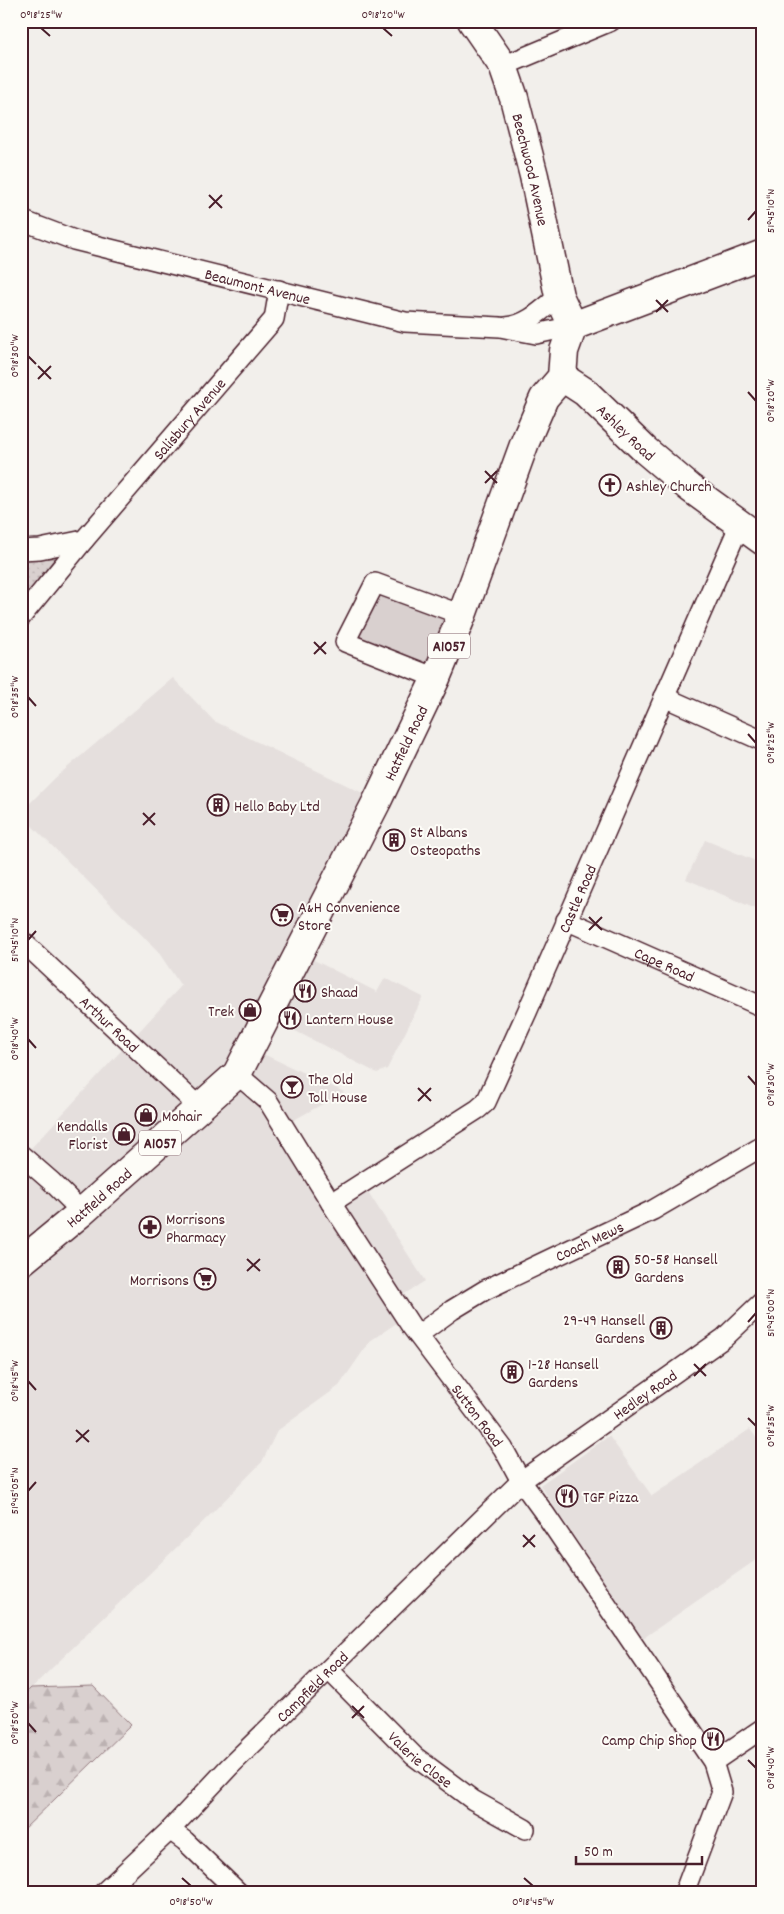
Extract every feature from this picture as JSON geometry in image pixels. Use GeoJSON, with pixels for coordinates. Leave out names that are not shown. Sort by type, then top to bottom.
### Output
{"type":"FeatureCollection","features":[{"type":"Feature","properties":{"kind":"main road","name":"Beechwood Avenue"},"geometry":{"type":"LineString","coordinates":[[472,21],[503,66],[523,129],[559,296],[573,326]]}},
{"type":"Feature","properties":{"kind":"main road"},"geometry":{"type":"LineString","coordinates":[[562,377],[564,350],[573,326],[763,254]]}},
{"type":"Feature","properties":{"kind":"main road","name":"Ashley Road"},"geometry":{"type":"LineString","coordinates":[[562,377],[585,392],[645,450],[690,488],[763,541]]}},
{"type":"Feature","properties":{"kind":"main road","name":"Hatfield Road"},"geometry":{"type":"LineString","coordinates":[[21,1262],[82,1212],[237,1074],[376,802],[436,678],[462,615],[525,442],[544,398],[562,377]]}},
{"type":"Feature","properties":{"kind":"street"},"geometry":{"type":"LineString","coordinates":[[503,66],[611,21]]}},
{"type":"Feature","properties":{"kind":"street","name":"Beaumont Avenue"},"geometry":{"type":"LineString","coordinates":[[21,220],[74,240],[405,322],[500,327],[517,326],[559,296]]}},
{"type":"Feature","properties":{"kind":"street","name":"Salisbury Avenue"},"geometry":{"type":"LineString","coordinates":[[21,617],[84,540],[274,319],[279,290]]}},
{"type":"Feature","properties":{"kind":"street","name":"Beaumont Avenue"},"geometry":{"type":"LineString","coordinates":[[500,327],[536,334],[573,326]]}},
{"type":"Feature","properties":{"kind":"street","name":"Castle Road"},"geometry":{"type":"LineString","coordinates":[[331,1203],[486,1102],[740,524]]}},
{"type":"Feature","properties":{"kind":"street"},"geometry":{"type":"LineString","coordinates":[[21,550],[40,549],[84,540]]}},
{"type":"Feature","properties":{"kind":"street"},"geometry":{"type":"LineString","coordinates":[[436,678],[346,642],[375,583],[462,615]]}},
{"type":"Feature","properties":{"kind":"street"},"geometry":{"type":"LineString","coordinates":[[664,697],[763,741]]}},
{"type":"Feature","properties":{"kind":"street","name":"Cape Road"},"geometry":{"type":"LineString","coordinates":[[566,920],[763,1007]]}},
{"type":"Feature","properties":{"kind":"street","name":"Arthur Road"},"geometry":{"type":"LineString","coordinates":[[21,940],[200,1108]]}},
{"type":"Feature","properties":{"kind":"street","name":"Sutton Road"},"geometry":{"type":"LineString","coordinates":[[237,1074],[268,1101],[331,1203],[418,1335],[503,1448],[521,1481],[713,1762],[722,1792],[684,1893]]}},
{"type":"Feature","properties":{"kind":"street","name":"Coach Mews"},"geometry":{"type":"LineString","coordinates":[[418,1335],[452,1310],[485,1290],[653,1210],[763,1146]]}},
{"type":"Feature","properties":{"kind":"street"},"geometry":{"type":"LineString","coordinates":[[21,1155],[82,1212]]}},
{"type":"Feature","properties":{"kind":"street","name":"Hedley Road"},"geometry":{"type":"LineString","coordinates":[[521,1481],[724,1338],[763,1301]]}},
{"type":"Feature","properties":{"kind":"street","name":"Campfield Road"},"geometry":{"type":"LineString","coordinates":[[103,1893],[170,1830],[229,1767],[521,1481]]}},
{"type":"Feature","properties":{"kind":"street","name":"Valerie Close"},"geometry":{"type":"LineString","coordinates":[[329,1670],[420,1761],[473,1800],[525,1830]]}},
{"type":"Feature","properties":{"kind":"street"},"geometry":{"type":"LineString","coordinates":[[713,1762],[763,1728]]}},
{"type":"Feature","properties":{"kind":"street"},"geometry":{"type":"LineString","coordinates":[[170,1830],[185,1841],[240,1893]]}},
{"type":"Feature","properties":{"kind":"shaded area"},"geometry":{"type":"Polygon","coordinates":[[[173,678],[214,721],[371,797],[290,948],[377,992],[385,978],[423,997],[387,1069],[377,1073],[276,1021],[259,1052],[344,1092],[276,1130],[325,1208],[363,1184],[425,1281],[387,1305],[398,1322],[370,1341],[339,1386],[277,1431],[262,1462],[209,1516],[21,1698],[21,1159],[181,986],[157,950],[21,815],[21,812],[55,778],[173,678]]]}},
{"type":"Feature","properties":{"kind":"shaded area"},"geometry":{"type":"Polygon","coordinates":[[[705,840],[763,864],[763,912],[686,879],[705,840]]]}},
{"type":"Feature","properties":{"kind":"shaded area"},"geometry":{"type":"Polygon","coordinates":[[[750,1429],[763,1447],[763,1555],[642,1639],[540,1485],[609,1436],[652,1496],[750,1429]]]}},
{"type":"Feature","properties":{"kind":"green space"},"geometry":{"type":"Polygon","coordinates":[[[21,558],[55,558],[25,597],[21,582],[21,558]]]}},
{"type":"Feature","properties":{"kind":"green space"},"geometry":{"type":"Polygon","coordinates":[[[372,588],[454,620],[429,676],[348,641],[372,588]]]}},
{"type":"Feature","properties":{"kind":"green space"},"geometry":{"type":"Polygon","coordinates":[[[93,1686],[131,1725],[21,1832],[21,1722],[23,1720],[21,1717],[21,1698],[31,1688],[93,1686]]]}},
{"type":"Feature","properties":{"kind":"place","name":"Ashley Church"},"geometry":{"type":"Point","coordinates":[610,485]}},
{"type":"Feature","properties":{"kind":"place","name":"Hello Baby Ltd"},"geometry":{"type":"Point","coordinates":[218,805]}},
{"type":"Feature","properties":{"kind":"place","name":"St Albans Osteopaths"},"geometry":{"type":"Point","coordinates":[394,840]}},
{"type":"Feature","properties":{"kind":"place","name":"A&H Convenience Store"},"geometry":{"type":"Point","coordinates":[282,915]}},
{"type":"Feature","properties":{"kind":"place","name":"Shaad"},"geometry":{"type":"Point","coordinates":[305,991]}},
{"type":"Feature","properties":{"kind":"place","name":"Trek"},"geometry":{"type":"Point","coordinates":[250,1010]}},
{"type":"Feature","properties":{"kind":"place","name":"Lantern House"},"geometry":{"type":"Point","coordinates":[290,1018]}},
{"type":"Feature","properties":{"kind":"place","name":"The Old Toll House"},"geometry":{"type":"Point","coordinates":[292,1087]}},
{"type":"Feature","properties":{"kind":"place","name":"Mohair"},"geometry":{"type":"Point","coordinates":[146,1115]}},
{"type":"Feature","properties":{"kind":"place","name":"Kendalls Florist"},"geometry":{"type":"Point","coordinates":[124,1134]}},
{"type":"Feature","properties":{"kind":"place","name":"Morrisons Pharmacy"},"geometry":{"type":"Point","coordinates":[150,1227]}},
{"type":"Feature","properties":{"kind":"place","name":"50-58 Hansell Gardens"},"geometry":{"type":"Point","coordinates":[618,1267]}},
{"type":"Feature","properties":{"kind":"place","name":"Morrisons"},"geometry":{"type":"Point","coordinates":[205,1279]}},
{"type":"Feature","properties":{"kind":"place","name":"29-49 Hansell Gardens"},"geometry":{"type":"Point","coordinates":[661,1328]}},
{"type":"Feature","properties":{"kind":"place","name":"1-28 Hansell Gardens"},"geometry":{"type":"Point","coordinates":[512,1372]}},
{"type":"Feature","properties":{"kind":"place","name":"TGF Pizza"},"geometry":{"type":"Point","coordinates":[567,1496]}},
{"type":"Feature","properties":{"kind":"place","name":"Camp Chip Shop"},"geometry":{"type":"Point","coordinates":[713,1739]}}]}
